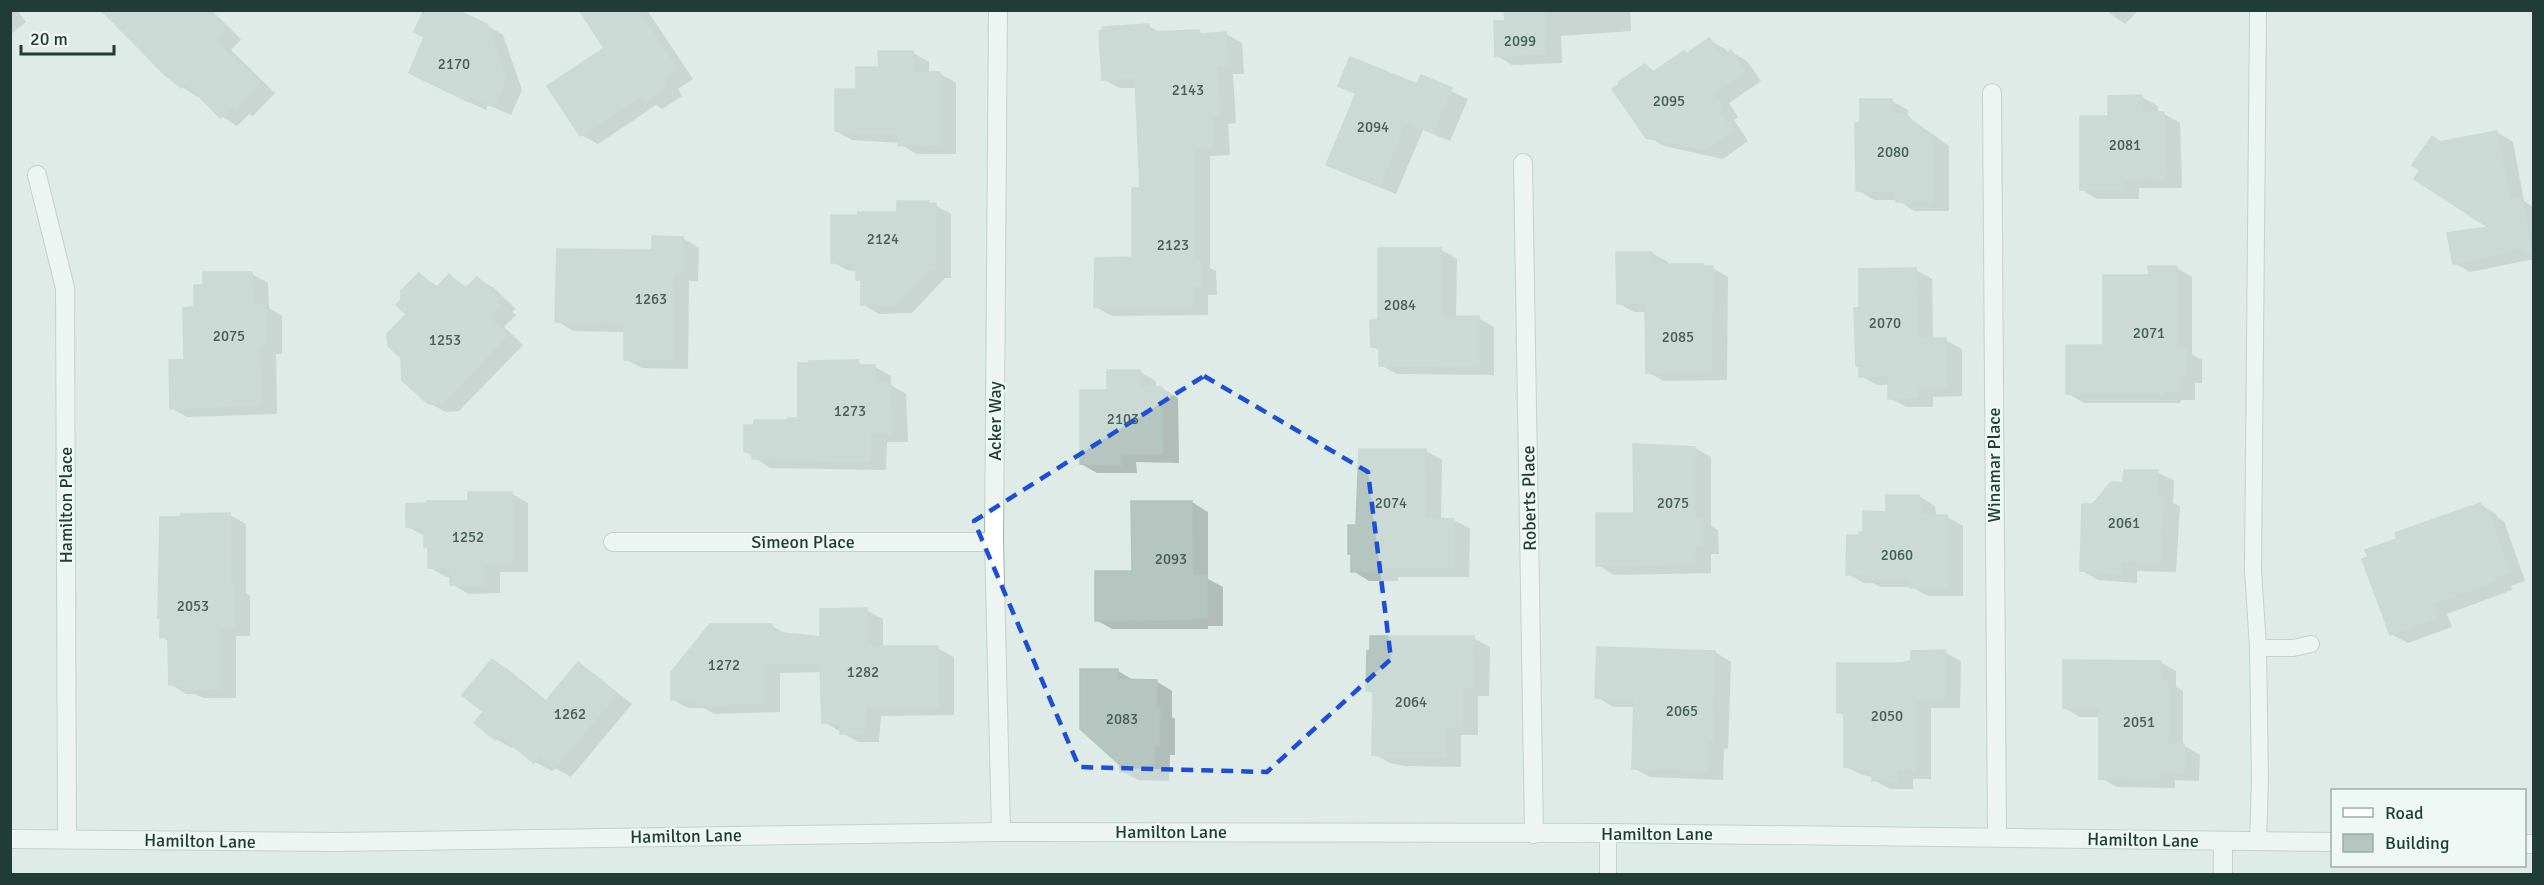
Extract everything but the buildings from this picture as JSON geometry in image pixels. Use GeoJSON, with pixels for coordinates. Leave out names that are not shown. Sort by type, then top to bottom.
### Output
{"type":"FeatureCollection","features":[{"type":"Feature","properties":{"kind":"street","name":"Acker Way"},"geometry":{"type":"LineString","coordinates":[[998,10],[994,542],[1001,832]]}},
{"type":"Feature","properties":{"kind":"street","name":"Winamar Place"},"geometry":{"type":"LineString","coordinates":[[1992,93],[1997,837]]}},
{"type":"Feature","properties":{"kind":"street","name":"Roberts Place"},"geometry":{"type":"LineString","coordinates":[[1523,163],[1534,834]]}},
{"type":"Feature","properties":{"kind":"street","name":"Hamilton Place"},"geometry":{"type":"LineString","coordinates":[[37,175],[65,288],[68,839]]}},
{"type":"Feature","properties":{"kind":"street","name":"Simeon Place"},"geometry":{"type":"LineString","coordinates":[[613,543],[994,542]]}},
{"type":"Feature","properties":{"kind":"street","name":"Hamilton Lane"},"geometry":{"type":"LineString","coordinates":[[10,839],[336,842],[1001,832],[1608,833],[2331,842]]}},
{"type":"Feature","properties":{"kind":"street"},"geometry":{"type":"LineString","coordinates":[[2223,842],[2223,874]]}},
{"type":"Feature","properties":{"kind":"lane"},"geometry":{"type":"LineString","coordinates":[[2258,10],[2253,570],[2258,648],[2260,780],[2258,842]]}},
{"type":"Feature","properties":{"kind":"lane"},"geometry":{"type":"LineString","coordinates":[[2258,648],[2293,648],[2312,645]]}},
{"type":"Feature","properties":{"kind":"lane"},"geometry":{"type":"LineString","coordinates":[[1608,833],[1608,874]]}},
{"type":"Feature","properties":{"kind":"highlighted area"},"geometry":{"type":"Polygon","coordinates":[[[1204,376],[1368,472],[1391,659],[1267,772],[1079,767],[974,521],[1204,376]]]}}]}
